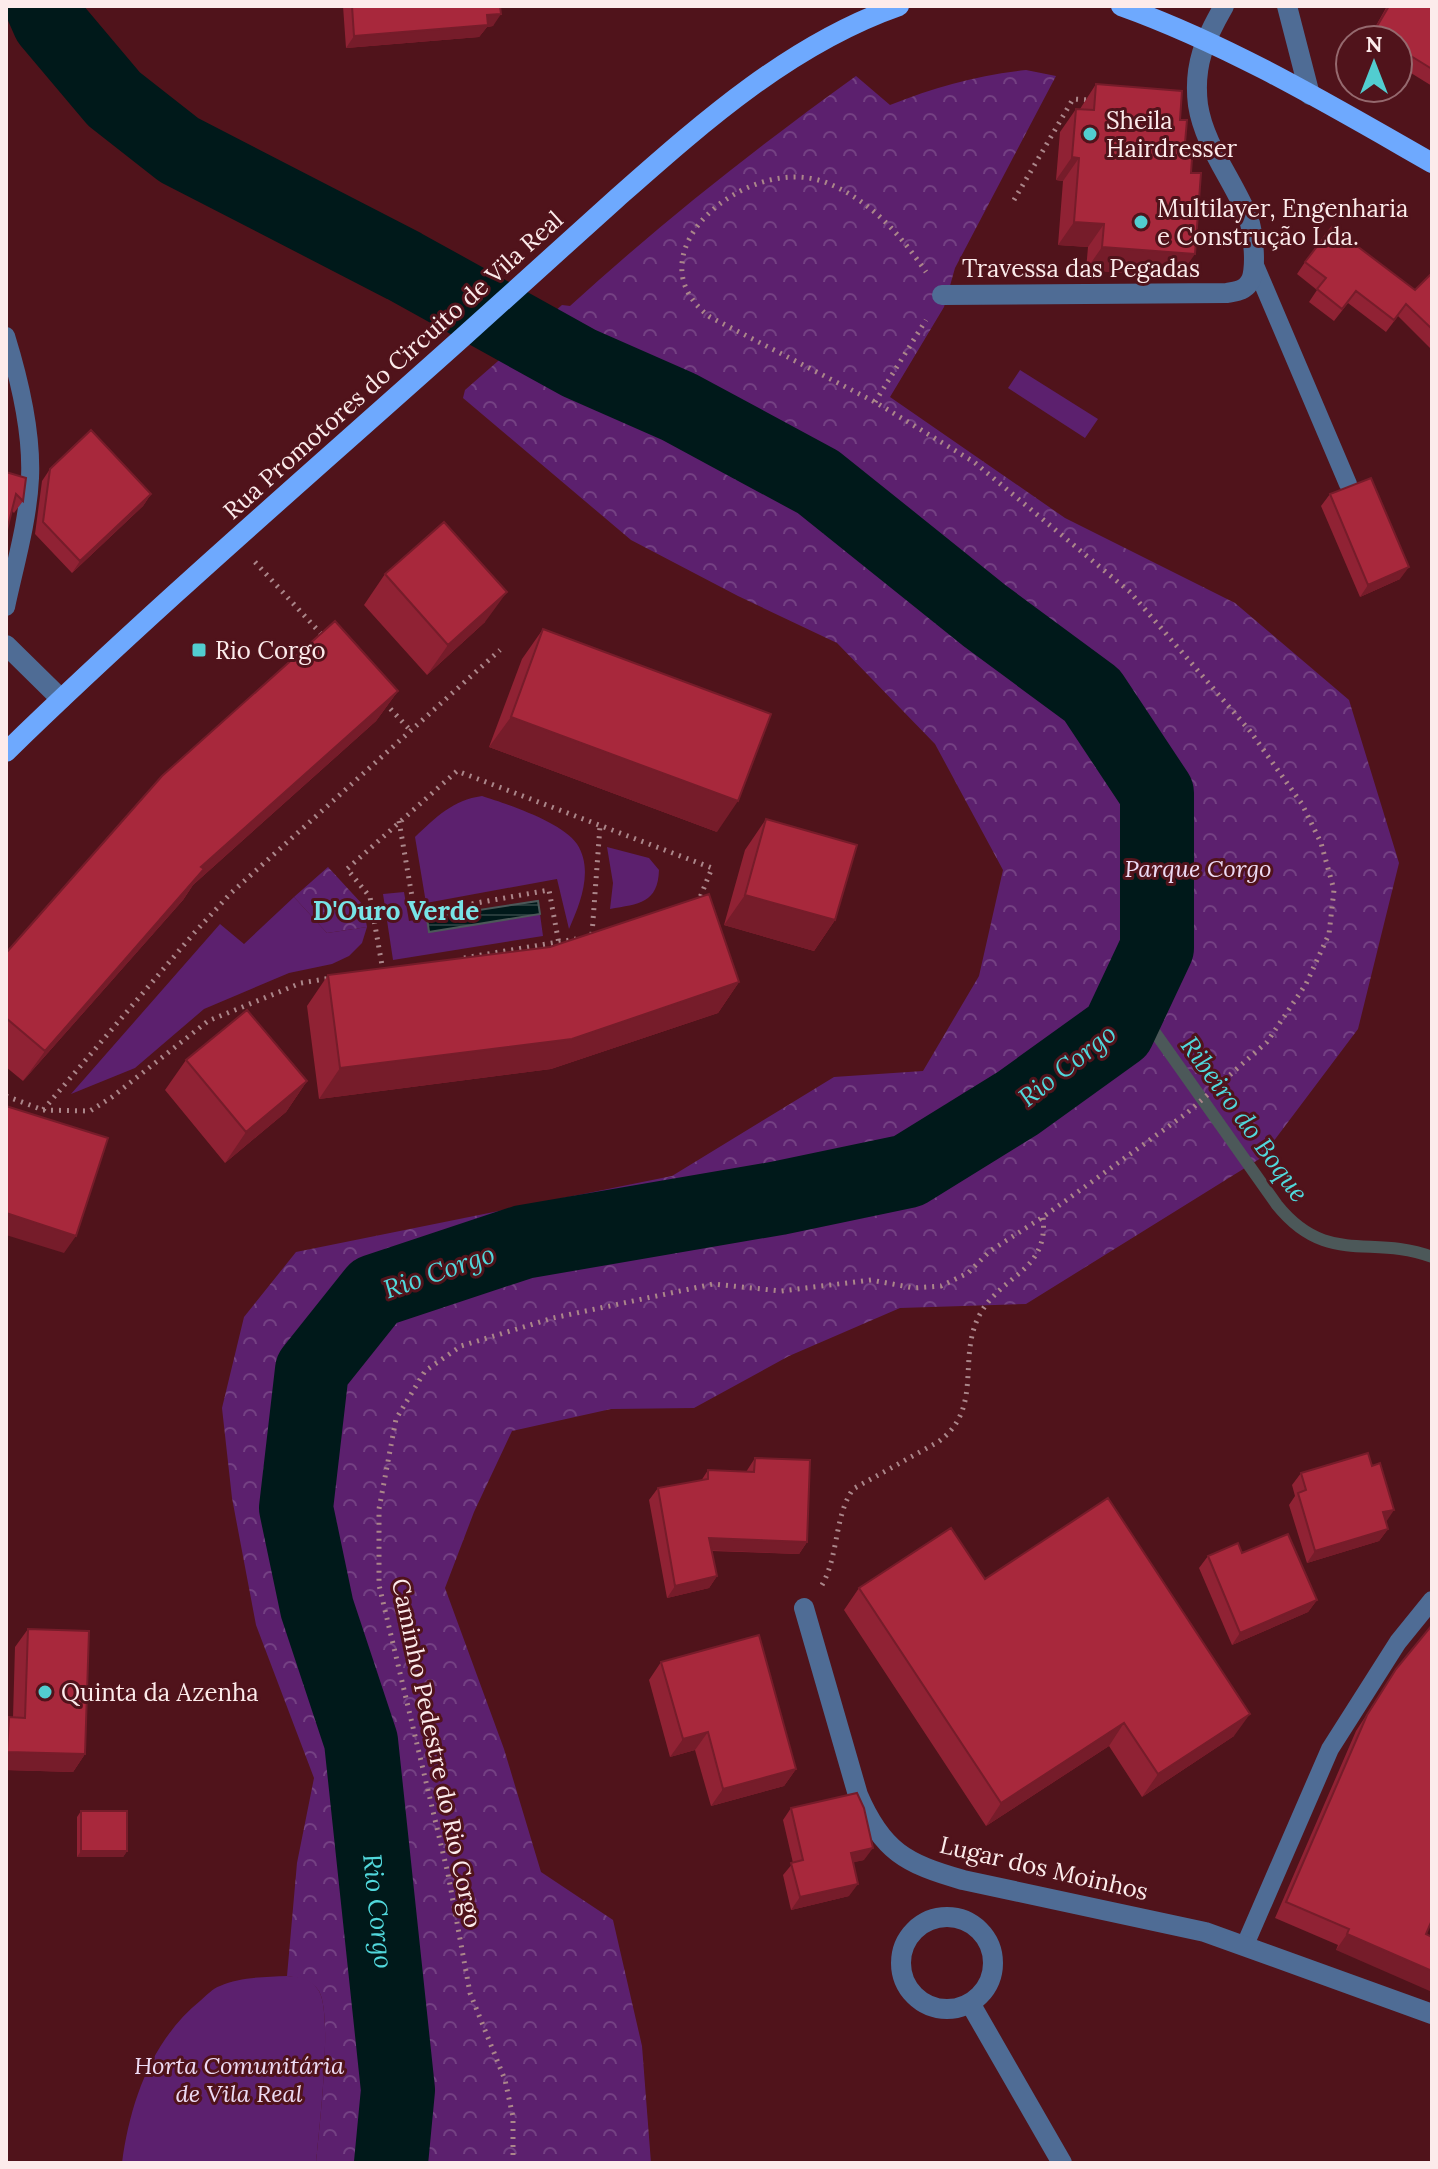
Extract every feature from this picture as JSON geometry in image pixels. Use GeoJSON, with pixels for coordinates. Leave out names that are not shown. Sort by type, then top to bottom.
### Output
{"type":"FeatureCollection","features":[{"type":"Feature","properties":{"kind":"main road","name":"Rua Promotores do Circuito de Vila Real"},"geometry":{"type":"LineString","coordinates":[[6,752],[235,541],[696,130],[769,75],[831,37],[899,6]]}},
{"type":"Feature","properties":{"kind":"main road"},"geometry":{"type":"LineString","coordinates":[[1121,6],[1204,40],[1432,163]]}},
{"type":"Feature","properties":{"kind":"street"},"geometry":{"type":"LineString","coordinates":[[1224,6],[1204,40],[1198,75],[1200,113],[1249,220],[1254,263]]}},
{"type":"Feature","properties":{"kind":"street"},"geometry":{"type":"LineString","coordinates":[[1287,6],[1310,95]]}},
{"type":"Feature","properties":{"kind":"street","name":"Travessa das Pegadas"},"geometry":{"type":"LineString","coordinates":[[942,295],[1227,293],[1247,286],[1252,279],[1254,263]]}},
{"type":"Feature","properties":{"kind":"street"},"geometry":{"type":"LineString","coordinates":[[6,645],[61,699]]}},
{"type":"Feature","properties":{"kind":"street","name":"Lugar dos Moinhos"},"geometry":{"type":"LineString","coordinates":[[804,1608],[858,1795],[866,1815],[891,1849],[937,1872],[963,1880],[1188,1928],[1245,1945],[1432,2014]]}},
{"type":"Feature","properties":{"kind":"street"},"geometry":{"type":"LineString","coordinates":[[946,1917],[975,1927],[985,1938],[991,1951],[989,1981],[970,2003],[941,2009],[914,1996],[905,1983],[901,1968],[902,1953],[907,1938],[918,1927],[946,1917]]}},
{"type":"Feature","properties":{"kind":"street"},"geometry":{"type":"LineString","coordinates":[[970,2003],[1062,2163]]}},
{"type":"Feature","properties":{"kind":"lane"},"geometry":{"type":"LineString","coordinates":[[1254,263],[1348,484]]}},
{"type":"Feature","properties":{"kind":"lane"},"geometry":{"type":"LineString","coordinates":[[6,336],[28,445],[30,476],[27,506],[6,607]]}},
{"type":"Feature","properties":{"kind":"lane"},"geometry":{"type":"LineString","coordinates":[[1245,1945],[1330,1749],[1398,1642],[1432,1600]]}},
{"type":"Feature","properties":{"kind":"path"},"geometry":{"type":"LineString","coordinates":[[1014,200],[1073,99],[1101,101]]}},
{"type":"Feature","properties":{"kind":"path"},"geometry":{"type":"LineString","coordinates":[[777,176],[801,176],[825,182],[851,195],[880,216],[905,243],[942,295],[875,402],[710,317],[694,306],[684,290],[681,270],[692,235],[706,216],[726,200],[750,185],[777,176]]}},
{"type":"Feature","properties":{"kind":"path","name":"Caminho Pedestre do Rio Corgo"},"geometry":{"type":"LineString","coordinates":[[513,2163],[513,2117],[505,2080],[470,1993],[448,1874],[379,1585],[379,1509],[396,1419],[425,1371],[461,1346],[553,1318],[713,1284],[781,1291],[871,1280],[914,1288],[941,1286],[968,1273],[990,1251],[1043,1217],[1187,1113],[1267,1042],[1306,984],[1329,934],[1334,890],[1321,843],[1302,804],[1250,731],[1130,592],[974,462],[875,402]]}},
{"type":"Feature","properties":{"kind":"path"},"geometry":{"type":"LineString","coordinates":[[235,541],[328,641]]}},
{"type":"Feature","properties":{"kind":"path"},"geometry":{"type":"LineString","coordinates":[[43,1110],[231,893],[500,650]]}},
{"type":"Feature","properties":{"kind":"path"},"geometry":{"type":"LineString","coordinates":[[380,697],[411,731]]}},
{"type":"Feature","properties":{"kind":"path"},"geometry":{"type":"LineString","coordinates":[[383,971],[370,897],[347,869],[457,771],[712,868],[698,903]]}},
{"type":"Feature","properties":{"kind":"path"},"geometry":{"type":"LineString","coordinates":[[399,821],[415,914],[549,890],[559,944]]}},
{"type":"Feature","properties":{"kind":"path"},"geometry":{"type":"LineString","coordinates":[[592,934],[600,826]]}},
{"type":"Feature","properties":{"kind":"path"},"geometry":{"type":"LineString","coordinates":[[456,960],[559,944],[607,930]]}},
{"type":"Feature","properties":{"kind":"path"},"geometry":{"type":"LineString","coordinates":[[369,973],[397,968]]}},
{"type":"Feature","properties":{"kind":"path"},"geometry":{"type":"LineString","coordinates":[[6,1096],[43,1110],[90,1111],[208,1021],[301,983],[342,977]]}},
{"type":"Feature","properties":{"kind":"path"},"geometry":{"type":"LineString","coordinates":[[804,1608],[825,1579],[845,1502],[853,1489],[938,1442],[949,1434],[960,1419],[966,1402],[974,1327],[992,1299],[1039,1253],[1045,1231],[1043,1217]]}},
{"type":"Feature","properties":{"kind":"green space","name":"Parque Corgo"},"geometry":{"type":"Polygon","coordinates":[[[1026,70],[1056,76],[955,268],[944,307],[890,397],[1065,518],[1235,603],[1349,700],[1399,863],[1358,1029],[1261,1158],[1026,1304],[900,1308],[789,1356],[694,1408],[611,1409],[512,1431],[474,1512],[445,1588],[504,1749],[541,1872],[613,1920],[642,2046],[651,2163],[316,2163],[324,2074],[323,2004],[319,1991],[312,1984],[287,1976],[297,1863],[314,1778],[256,1625],[232,1498],[222,1408],[244,1317],[296,1252],[672,1176],[834,1077],[923,1071],[979,976],[1003,870],[935,744],[837,643],[631,540],[463,398],[465,390],[562,305],[570,306],[710,187],[856,76],[890,105],[957,83],[1026,70]]]}},
{"type":"Feature","properties":{"kind":"green space"},"geometry":{"type":"Polygon","coordinates":[[[1020,370],[1098,419],[1085,438],[1008,388],[1020,370]]]}},
{"type":"Feature","properties":{"kind":"green space"},"geometry":{"type":"Polygon","coordinates":[[[482,796],[547,821],[577,844],[584,865],[584,887],[569,929],[557,879],[426,903],[415,837],[454,805],[482,796]]]}},
{"type":"Feature","properties":{"kind":"green space"},"geometry":{"type":"Polygon","coordinates":[[[607,847],[649,858],[659,870],[651,896],[638,903],[610,909],[613,883],[607,847]]]}},
{"type":"Feature","properties":{"kind":"green space"},"geometry":{"type":"Polygon","coordinates":[[[328,867],[363,905],[367,927],[327,933],[294,897],[328,867]]]}},
{"type":"Feature","properties":{"kind":"green space"},"geometry":{"type":"Polygon","coordinates":[[[404,892],[409,921],[427,918],[429,932],[540,914],[543,936],[393,960],[383,894],[404,892]]]}},
{"type":"Feature","properties":{"kind":"green space"},"geometry":{"type":"Polygon","coordinates":[[[294,897],[327,933],[367,927],[362,943],[349,956],[332,964],[289,973],[204,1009],[135,1068],[71,1094],[220,924],[244,944],[294,897]]]}},
{"type":"Feature","properties":{"kind":"green space","name":"Horta Comunitária de Vila Real"},"geometry":{"type":"Polygon","coordinates":[[[287,1976],[312,1983],[319,1991],[323,2004],[324,2074],[316,2163],[122,2163],[131,2117],[146,2074],[156,2053],[183,2017],[217,1987],[244,1979],[287,1976]]]}},
{"type":"Feature","properties":{"kind":"water"},"geometry":{"type":"Polygon","coordinates":[[[538,901],[540,914],[429,932],[427,918],[538,901]]]}},
{"type":"Feature","properties":{"kind":"building"},"geometry":{"type":"Polygon","coordinates":[[[352,6],[500,6],[501,14],[487,15],[488,25],[354,36],[352,6]]]}},
{"type":"Feature","properties":{"kind":"building"},"geometry":{"type":"Polygon","coordinates":[[[1389,6],[1432,6],[1432,69],[1414,58],[1414,24],[1378,24],[1389,6]]]}},
{"type":"Feature","properties":{"kind":"building"},"geometry":{"type":"Polygon","coordinates":[[[1096,84],[1182,91],[1180,120],[1187,120],[1185,143],[1193,144],[1191,173],[1201,173],[1195,254],[1102,247],[1104,224],[1074,222],[1079,158],[1072,157],[1076,109],[1094,110],[1096,84]]]}},
{"type":"Feature","properties":{"kind":"building"},"geometry":{"type":"Polygon","coordinates":[[[1332,227],[1415,290],[1432,273],[1432,329],[1406,304],[1394,320],[1356,291],[1342,309],[1317,289],[1326,278],[1305,262],[1332,227]]]}},
{"type":"Feature","properties":{"kind":"building"},"geometry":{"type":"Polygon","coordinates":[[[91,430],[151,494],[80,561],[43,522],[50,469],[91,430]]]}},
{"type":"Feature","properties":{"kind":"building"},"geometry":{"type":"Polygon","coordinates":[[[6,472],[26,478],[23,501],[16,494],[6,534],[6,472]]]}},
{"type":"Feature","properties":{"kind":"building"},"geometry":{"type":"Polygon","coordinates":[[[1371,478],[1409,567],[1368,585],[1330,494],[1371,478]]]}},
{"type":"Feature","properties":{"kind":"building"},"geometry":{"type":"Polygon","coordinates":[[[444,522],[507,592],[448,645],[385,574],[444,522]]]}},
{"type":"Feature","properties":{"kind":"building"},"geometry":{"type":"Polygon","coordinates":[[[335,621],[398,691],[201,867],[204,869],[45,1051],[6,1018],[6,953],[162,776],[335,621]]]}},
{"type":"Feature","properties":{"kind":"building"},"geometry":{"type":"Polygon","coordinates":[[[543,629],[771,714],[738,801],[511,717],[543,629]]]}},
{"type":"Feature","properties":{"kind":"building"},"geometry":{"type":"Polygon","coordinates":[[[766,819],[857,845],[835,920],[745,895],[766,819]]]}},
{"type":"Feature","properties":{"kind":"building"},"geometry":{"type":"Polygon","coordinates":[[[709,894],[739,982],[572,1039],[340,1068],[328,975],[550,947],[709,894]]]}},
{"type":"Feature","properties":{"kind":"building"},"geometry":{"type":"Polygon","coordinates":[[[247,1010],[307,1081],[246,1132],[186,1060],[247,1010]]]}},
{"type":"Feature","properties":{"kind":"building"},"geometry":{"type":"Polygon","coordinates":[[[6,1106],[108,1138],[76,1236],[6,1213],[6,1106]]]}},
{"type":"Feature","properties":{"kind":"building"},"geometry":{"type":"Polygon","coordinates":[[[1368,1453],[1372,1466],[1380,1463],[1394,1510],[1383,1512],[1388,1529],[1315,1551],[1298,1493],[1306,1490],[1301,1473],[1368,1453]]]}},
{"type":"Feature","properties":{"kind":"building"},"geometry":{"type":"Polygon","coordinates":[[[755,1458],[810,1460],[807,1542],[709,1538],[717,1576],[675,1586],[658,1488],[708,1479],[708,1470],[754,1472],[755,1458]]]}},
{"type":"Feature","properties":{"kind":"building"},"geometry":{"type":"Polygon","coordinates":[[[1108,1498],[1250,1714],[1158,1774],[1124,1723],[1001,1803],[859,1588],[951,1528],[985,1579],[1108,1498]]]}},
{"type":"Feature","properties":{"kind":"building"},"geometry":{"type":"Polygon","coordinates":[[[1288,1534],[1317,1600],[1240,1633],[1208,1556],[1238,1543],[1242,1553],[1288,1534]]]}},
{"type":"Feature","properties":{"kind":"building"},"geometry":{"type":"Polygon","coordinates":[[[1432,1625],[1432,1920],[1426,1934],[1432,1937],[1432,1971],[1347,1934],[1349,1929],[1286,1902],[1367,1715],[1396,1669],[1432,1625]]]}},
{"type":"Feature","properties":{"kind":"building","name":"Quinta da Azenha"},"geometry":{"type":"Polygon","coordinates":[[[28,1629],[89,1631],[85,1754],[7,1752],[9,1717],[25,1718],[28,1629]]]}},
{"type":"Feature","properties":{"kind":"building"},"geometry":{"type":"Polygon","coordinates":[[[759,1635],[796,1769],[723,1789],[708,1732],[683,1739],[661,1662],[759,1635]]]}},
{"type":"Feature","properties":{"kind":"building"},"geometry":{"type":"Polygon","coordinates":[[[857,1793],[864,1808],[873,1848],[851,1853],[858,1884],[800,1897],[791,1863],[803,1860],[791,1808],[857,1793]]]}},
{"type":"Feature","properties":{"kind":"building"},"geometry":{"type":"Polygon","coordinates":[[[81,1811],[127,1811],[127,1851],[81,1851],[81,1811]]]}},
{"type":"Feature","properties":{"kind":"waterway","name":"Rio Corgo"},"geometry":{"type":"LineString","coordinates":[[42,6],[49,22],[114,99],[179,150],[404,266],[579,363],[679,407],[818,482],[985,616],[1092,695],[1157,793],[1157,948],[1118,1031],[1018,1103],[908,1171],[779,1198],[523,1242],[375,1291],[312,1370],[296,1508],[317,1608],[361,1741],[398,2090],[391,2163]]}},
{"type":"Feature","properties":{"kind":"waterway","name":"Ribeiro do Boque"},"geometry":{"type":"LineString","coordinates":[[1132,1000],[1277,1205],[1296,1224],[1332,1243],[1389,1248],[1432,1257]]}},
{"type":"Feature","properties":{"kind":"place","name":"Sheila Hairdresser"},"geometry":{"type":"Point","coordinates":[1090,134]}},
{"type":"Feature","properties":{"kind":"place","name":"Multilayer, Engenharia e Construção Lda."},"geometry":{"type":"Point","coordinates":[1141,222]}},
{"type":"Feature","properties":{"kind":"place","name":"Rio Corgo"},"geometry":{"type":"Point","coordinates":[199,650]}},
{"type":"Feature","properties":{"kind":"place","name":"Quinta da Azenha"},"geometry":{"type":"Point","coordinates":[45,1692]}},
{"type":"Feature","properties":{"kind":"district","name":"D'Ouro Verde"},"geometry":{"type":"Point","coordinates":[396,910]}}]}
